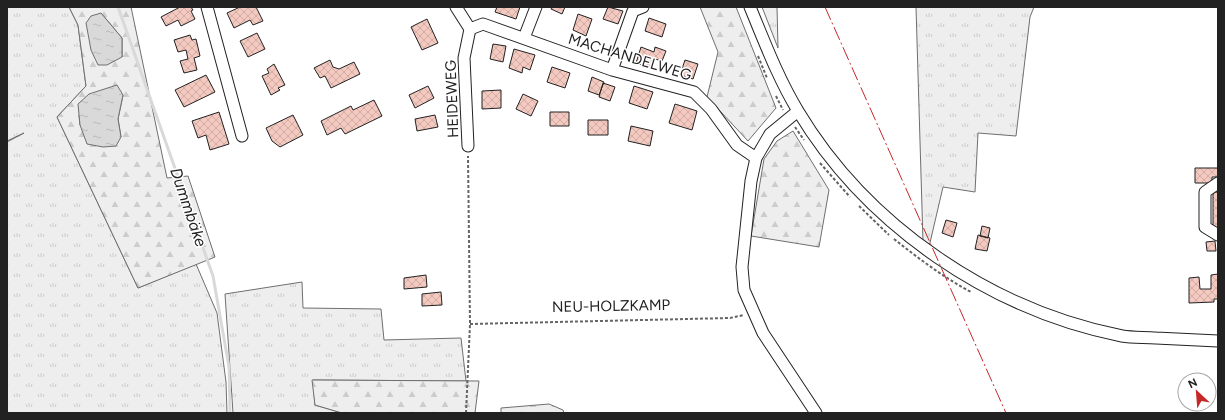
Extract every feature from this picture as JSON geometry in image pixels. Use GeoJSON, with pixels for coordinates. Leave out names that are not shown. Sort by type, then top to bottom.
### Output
{"type":"FeatureCollection","features":[{"type":"Feature","properties":{"kind":"street"},"geometry":{"type":"LineString","coordinates":[[207,7],[242,136]]}},
{"type":"Feature","properties":{"kind":"street"},"geometry":{"type":"LineString","coordinates":[[456,7],[470,29]]}},
{"type":"Feature","properties":{"kind":"street"},"geometry":{"type":"LineString","coordinates":[[524,38],[536,7]]}},
{"type":"Feature","properties":{"kind":"street"},"geometry":{"type":"LineString","coordinates":[[750,7],[775,68],[798,112],[829,158],[865,198],[911,239],[974,281],[1047,315],[1123,336],[1218,341]]}},
{"type":"Feature","properties":{"kind":"street"},"geometry":{"type":"LineString","coordinates":[[612,70],[635,8]]}},
{"type":"Feature","properties":{"kind":"street","name":"MACHANDELWEG"},"geometry":{"type":"LineString","coordinates":[[470,29],[483,24],[612,70],[694,92],[711,109],[737,145],[756,158]]}},
{"type":"Feature","properties":{"kind":"street","name":"HEIDEWEG"},"geometry":{"type":"LineString","coordinates":[[468,146],[464,58],[470,29]]}},
{"type":"Feature","properties":{"kind":"street"},"geometry":{"type":"LineString","coordinates":[[798,112],[770,134],[756,158],[751,181],[742,267],[744,290],[763,333],[816,413]]}},
{"type":"Feature","properties":{"kind":"street"},"geometry":{"type":"LineString","coordinates":[[1218,183],[1205,192],[1206,227],[1218,235]]}},
{"type":"Feature","properties":{"kind":"path"},"geometry":{"type":"LineString","coordinates":[[466,413],[470,324],[468,146]]}},
{"type":"Feature","properties":{"kind":"path","name":"NEU-HOLZKAMP"},"geometry":{"type":"LineString","coordinates":[[470,324],[730,318],[753,313]]}},
{"type":"Feature","properties":{"kind":"green space"},"geometry":{"type":"Polygon","coordinates":[[[7,7],[69,7],[78,25],[86,86],[57,117],[138,288],[196,264],[217,313],[226,382],[227,413],[7,413],[7,142],[24,133],[7,141],[7,7]]]}},
{"type":"Feature","properties":{"kind":"green space"},"geometry":{"type":"Polygon","coordinates":[[[69,7],[131,7],[167,178],[188,176],[215,257],[138,288],[57,117],[86,86],[78,25],[69,7]],[[101,13],[122,57],[122,38],[101,13]],[[123,95],[79,115],[80,125],[121,137],[118,119],[123,95]]]}},
{"type":"Feature","properties":{"kind":"green space"},"geometry":{"type":"Polygon","coordinates":[[[700,7],[736,7],[776,108],[748,141],[707,97],[718,52],[700,7]]]}},
{"type":"Feature","properties":{"kind":"green space"},"geometry":{"type":"Polygon","coordinates":[[[762,7],[777,7],[778,48],[762,7]]]}},
{"type":"Feature","properties":{"kind":"green space"},"geometry":{"type":"Polygon","coordinates":[[[916,7],[1034,7],[1030,17],[1016,136],[978,133],[975,192],[943,187],[929,247],[923,242],[916,7]]]}},
{"type":"Feature","properties":{"kind":"green space"},"geometry":{"type":"Polygon","coordinates":[[[793,131],[829,190],[819,247],[751,236],[764,159],[777,141],[793,131]]]}},
{"type":"Feature","properties":{"kind":"green space"},"geometry":{"type":"Polygon","coordinates":[[[302,282],[303,308],[381,309],[384,340],[461,338],[466,381],[313,380],[315,405],[342,413],[233,413],[225,294],[302,282]]]}},
{"type":"Feature","properties":{"kind":"green space"},"geometry":{"type":"Polygon","coordinates":[[[312,380],[479,381],[475,413],[342,413],[315,405],[312,380]]]}},
{"type":"Feature","properties":{"kind":"green space"},"geometry":{"type":"Polygon","coordinates":[[[549,404],[563,410],[564,413],[501,413],[501,408],[549,404]]]}},
{"type":"Feature","properties":{"kind":"water"},"geometry":{"type":"Polygon","coordinates":[[[101,13],[122,38],[122,57],[107,65],[98,65],[91,50],[86,23],[91,16],[101,13]]]}},
{"type":"Feature","properties":{"kind":"water"},"geometry":{"type":"Polygon","coordinates":[[[117,85],[123,95],[118,119],[121,137],[116,146],[103,147],[87,144],[80,125],[78,104],[89,94],[117,85]]]}},
{"type":"Feature","properties":{"kind":"building"},"geometry":{"type":"Polygon","coordinates":[[[180,7],[191,7],[193,10],[191,11],[195,19],[181,26],[178,20],[166,26],[161,17],[180,7]]]}},
{"type":"Feature","properties":{"kind":"building"},"geometry":{"type":"Polygon","coordinates":[[[240,7],[256,7],[263,21],[253,25],[250,20],[234,28],[227,13],[240,7]]]}},
{"type":"Feature","properties":{"kind":"building"},"geometry":{"type":"Polygon","coordinates":[[[497,7],[520,7],[516,19],[495,12],[497,7]]]}},
{"type":"Feature","properties":{"kind":"building"},"geometry":{"type":"Polygon","coordinates":[[[552,7],[565,7],[562,14],[551,9],[552,7]]]}},
{"type":"Feature","properties":{"kind":"building"},"geometry":{"type":"Polygon","coordinates":[[[608,7],[623,11],[618,24],[603,19],[608,7]]]}},
{"type":"Feature","properties":{"kind":"building"},"geometry":{"type":"Polygon","coordinates":[[[578,14],[592,19],[586,36],[573,30],[578,14]]]}},
{"type":"Feature","properties":{"kind":"building"},"geometry":{"type":"Polygon","coordinates":[[[649,18],[666,24],[662,37],[645,31],[649,18]]]}},
{"type":"Feature","properties":{"kind":"building"},"geometry":{"type":"Polygon","coordinates":[[[427,19],[438,43],[422,50],[411,27],[427,19]]]}},
{"type":"Feature","properties":{"kind":"building"},"geometry":{"type":"Polygon","coordinates":[[[257,33],[265,49],[248,57],[240,41],[257,33]]]}},
{"type":"Feature","properties":{"kind":"building"},"geometry":{"type":"Polygon","coordinates":[[[190,35],[192,40],[196,39],[200,56],[194,58],[197,70],[184,73],[180,61],[188,59],[186,50],[178,52],[174,40],[190,35]]]}},
{"type":"Feature","properties":{"kind":"building"},"geometry":{"type":"Polygon","coordinates":[[[493,44],[506,46],[503,62],[490,59],[493,44]]]}},
{"type":"Feature","properties":{"kind":"building"},"geometry":{"type":"Polygon","coordinates":[[[641,47],[654,52],[655,47],[666,51],[662,61],[655,59],[652,68],[636,63],[641,47]]]}},
{"type":"Feature","properties":{"kind":"building"},"geometry":{"type":"Polygon","coordinates":[[[514,49],[535,55],[530,70],[523,67],[522,73],[509,68],[514,49]]]}},
{"type":"Feature","properties":{"kind":"building"},"geometry":{"type":"Polygon","coordinates":[[[330,60],[333,67],[339,69],[354,62],[360,74],[331,88],[325,76],[320,78],[314,68],[330,60]]]}},
{"type":"Feature","properties":{"kind":"building"},"geometry":{"type":"Polygon","coordinates":[[[685,60],[698,64],[693,79],[680,75],[685,60]]]}},
{"type":"Feature","properties":{"kind":"building"},"geometry":{"type":"Polygon","coordinates":[[[274,64],[285,85],[278,88],[280,90],[271,95],[262,76],[269,73],[267,69],[274,64]]]}},
{"type":"Feature","properties":{"kind":"building"},"geometry":{"type":"Polygon","coordinates":[[[552,67],[570,73],[565,88],[547,82],[552,67]]]}},
{"type":"Feature","properties":{"kind":"building"},"geometry":{"type":"Polygon","coordinates":[[[206,75],[215,92],[184,107],[175,90],[206,75]]]}},
{"type":"Feature","properties":{"kind":"building"},"geometry":{"type":"Polygon","coordinates":[[[592,77],[604,82],[599,95],[588,91],[592,77]]]}},
{"type":"Feature","properties":{"kind":"building"},"geometry":{"type":"Polygon","coordinates":[[[603,83],[615,87],[610,101],[599,97],[603,83]]]}},
{"type":"Feature","properties":{"kind":"building"},"geometry":{"type":"Polygon","coordinates":[[[428,86],[434,98],[415,108],[409,95],[428,86]]]}},
{"type":"Feature","properties":{"kind":"building"},"geometry":{"type":"Polygon","coordinates":[[[634,86],[653,92],[647,109],[629,103],[634,86]]]}},
{"type":"Feature","properties":{"kind":"building"},"geometry":{"type":"Polygon","coordinates":[[[501,90],[501,108],[482,109],[482,91],[501,90]]]}},
{"type":"Feature","properties":{"kind":"building"},"geometry":{"type":"Polygon","coordinates":[[[523,94],[538,101],[531,116],[516,109],[523,94]]]}},
{"type":"Feature","properties":{"kind":"building"},"geometry":{"type":"Polygon","coordinates":[[[374,100],[382,116],[345,134],[341,128],[327,135],[321,121],[351,106],[353,110],[374,100]]]}},
{"type":"Feature","properties":{"kind":"building"},"geometry":{"type":"Polygon","coordinates":[[[675,104],[697,111],[692,130],[669,123],[675,104]]]}},
{"type":"Feature","properties":{"kind":"building"},"geometry":{"type":"Polygon","coordinates":[[[219,112],[229,144],[210,150],[206,135],[198,138],[192,121],[219,112]]]}},
{"type":"Feature","properties":{"kind":"building"},"geometry":{"type":"Polygon","coordinates":[[[550,112],[569,112],[569,126],[550,126],[550,112]]]}},
{"type":"Feature","properties":{"kind":"building"},"geometry":{"type":"Polygon","coordinates":[[[293,115],[303,135],[280,147],[272,141],[266,128],[293,115]]]}},
{"type":"Feature","properties":{"kind":"building"},"geometry":{"type":"Polygon","coordinates":[[[435,115],[438,127],[417,131],[415,119],[435,115]]]}},
{"type":"Feature","properties":{"kind":"building"},"geometry":{"type":"Polygon","coordinates":[[[588,120],[608,120],[608,135],[588,135],[588,120]]]}},
{"type":"Feature","properties":{"kind":"building"},"geometry":{"type":"Polygon","coordinates":[[[631,126],[653,131],[650,146],[628,141],[631,126]]]}},
{"type":"Feature","properties":{"kind":"building"},"geometry":{"type":"Polygon","coordinates":[[[1195,168],[1218,168],[1218,177],[1212,177],[1212,183],[1195,183],[1195,168]]]}},
{"type":"Feature","properties":{"kind":"building"},"geometry":{"type":"Polygon","coordinates":[[[1213,192],[1218,192],[1218,228],[1213,228],[1213,192]]]}},
{"type":"Feature","properties":{"kind":"building"},"geometry":{"type":"Polygon","coordinates":[[[946,220],[957,223],[953,237],[942,233],[946,220]]]}},
{"type":"Feature","properties":{"kind":"building"},"geometry":{"type":"Polygon","coordinates":[[[982,226],[990,228],[988,238],[980,236],[982,226]]]}},
{"type":"Feature","properties":{"kind":"building"},"geometry":{"type":"Polygon","coordinates":[[[978,235],[990,238],[987,251],[975,249],[978,235]]]}},
{"type":"Feature","properties":{"kind":"building"},"geometry":{"type":"Polygon","coordinates":[[[1215,241],[1216,251],[1207,251],[1206,242],[1215,241]]]}},
{"type":"Feature","properties":{"kind":"building"},"geometry":{"type":"Polygon","coordinates":[[[1218,274],[1218,299],[1214,299],[1214,302],[1189,303],[1189,278],[1199,277],[1200,289],[1211,289],[1211,275],[1218,274]]]}},
{"type":"Feature","properties":{"kind":"building"},"geometry":{"type":"Polygon","coordinates":[[[426,275],[427,287],[404,289],[404,278],[426,275]]]}},
{"type":"Feature","properties":{"kind":"building"},"geometry":{"type":"Polygon","coordinates":[[[441,292],[442,305],[422,306],[422,294],[441,292]]]}},
{"type":"Feature","properties":{"kind":"waterway","name":"Dummbäke"},"geometry":{"type":"LineString","coordinates":[[118,7],[213,276],[229,367],[230,413]]}},
{"type":"Feature","properties":{"kind":"power"},"geometry":{"type":"LineString","coordinates":[[825,7],[1006,413]]}}]}
